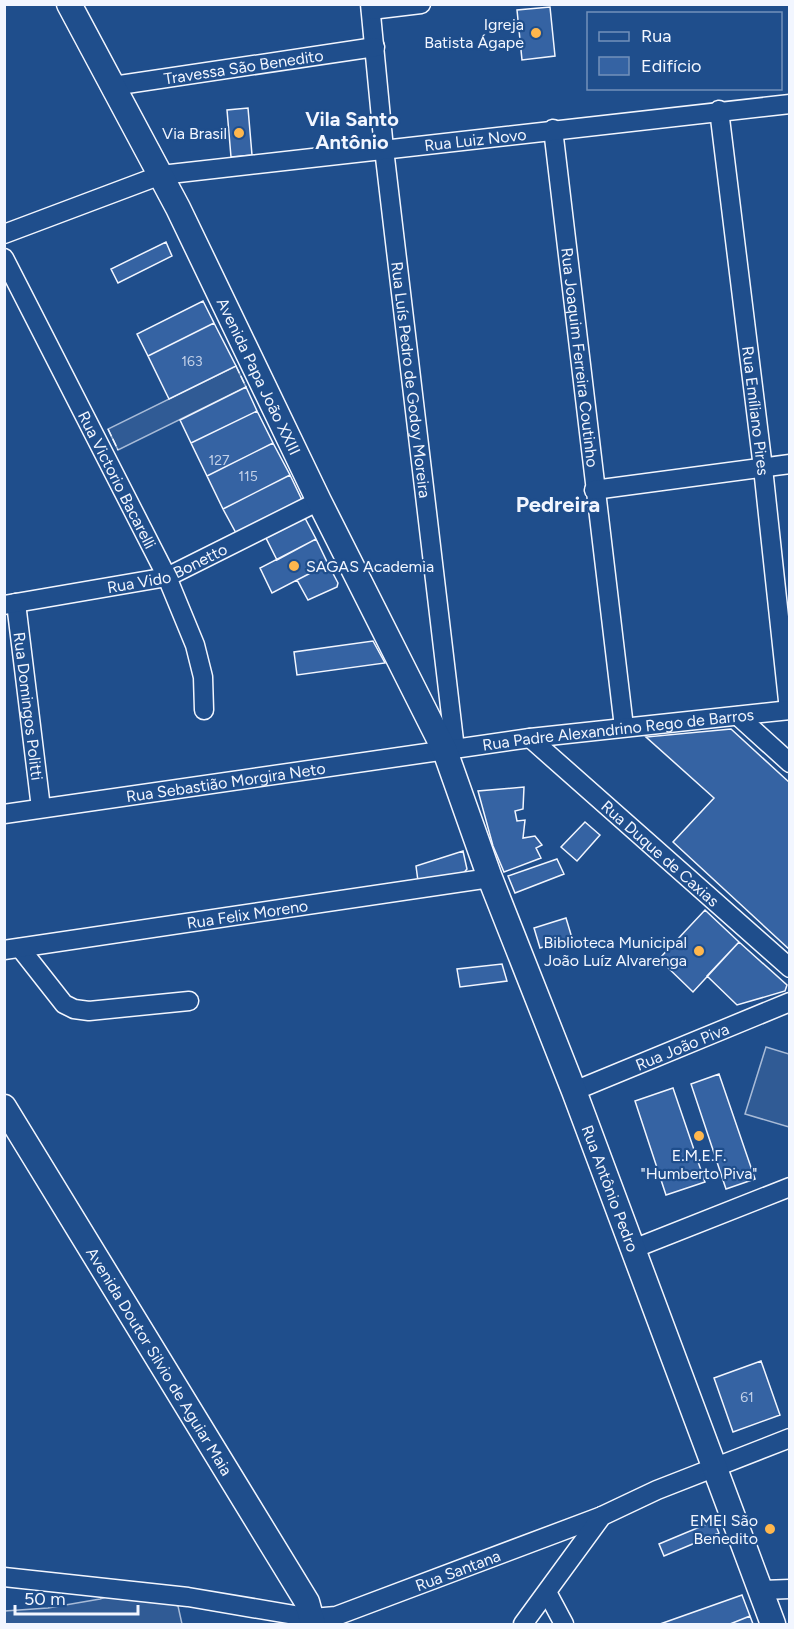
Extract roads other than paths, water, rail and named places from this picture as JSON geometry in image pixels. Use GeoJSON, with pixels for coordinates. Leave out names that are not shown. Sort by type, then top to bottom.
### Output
{"type":"FeatureCollection","features":[{"type":"Feature","properties":{"kind":"main road","name":"Avenida Papa João XXIII"},"geometry":{"type":"LineString","coordinates":[[69,4],[161,175],[319,501],[450,750]]}},
{"type":"Feature","properties":{"kind":"main road","name":"Rua Antônio Pedro"},"geometry":{"type":"LineString","coordinates":[[450,750],[490,878],[574,1090],[773,1624]]}},
{"type":"Feature","properties":{"kind":"main road","name":"Avenida Doutor Silvio de Aguiar Maia"},"geometry":{"type":"LineString","coordinates":[[4,1107],[307,1602],[313,1621]]}},
{"type":"Feature","properties":{"kind":"street"},"geometry":{"type":"LineString","coordinates":[[370,7],[421,4]]}},
{"type":"Feature","properties":{"kind":"street","name":"Rua Luís Pedro de Godoy Moreira"},"geometry":{"type":"LineString","coordinates":[[370,7],[450,750]]}},
{"type":"Feature","properties":{"kind":"street","name":"Travessa São Benedito"},"geometry":{"type":"LineString","coordinates":[[113,86],[375,47]]}},
{"type":"Feature","properties":{"kind":"street","name":"Rua Luiz Novo"},"geometry":{"type":"LineString","coordinates":[[4,234],[161,175],[719,110],[789,104]]}},
{"type":"Feature","properties":{"kind":"street","name":"Rua Emíliano Pires"},"geometry":{"type":"LineString","coordinates":[[719,110],[763,468],[789,710]]}},
{"type":"Feature","properties":{"kind":"street","name":"Rua Joaquim Ferreira Coutinho"},"geometry":{"type":"LineString","coordinates":[[553,129],[594,490],[624,727]]}},
{"type":"Feature","properties":{"kind":"street","name":"Rua Victorio Bacarelli"},"geometry":{"type":"LineString","coordinates":[[4,258],[166,577],[195,645],[203,677],[204,710]]}},
{"type":"Feature","properties":{"kind":"street"},"geometry":{"type":"LineString","coordinates":[[594,490],[789,464]]}},
{"type":"Feature","properties":{"kind":"street","name":"Rua Vido Bonetto"},"geometry":{"type":"LineString","coordinates":[[10,604],[166,577],[319,501]]}},
{"type":"Feature","properties":{"kind":"street","name":"Rua Domingos Politti"},"geometry":{"type":"LineString","coordinates":[[10,604],[41,808]]}},
{"type":"Feature","properties":{"kind":"street","name":"Rua Padre Alexandrino Rego de Barros"},"geometry":{"type":"LineString","coordinates":[[450,750],[530,738],[789,710]]}},
{"type":"Feature","properties":{"kind":"street"},"geometry":{"type":"LineString","coordinates":[[738,716],[789,763]]}},
{"type":"Feature","properties":{"kind":"street","name":"Rua Duque de Caxias"},"geometry":{"type":"LineString","coordinates":[[530,738],[789,968]]}},
{"type":"Feature","properties":{"kind":"street","name":"Rua Sebastião Morgira Neto"},"geometry":{"type":"LineString","coordinates":[[4,814],[450,750]]}},
{"type":"Feature","properties":{"kind":"street","name":"Rua Felix Moreno"},"geometry":{"type":"LineString","coordinates":[[12,949],[490,878]]}},
{"type":"Feature","properties":{"kind":"street"},"geometry":{"type":"LineString","coordinates":[[12,949],[64,1004],[74,1009],[89,1011],[189,1001]]}},
{"type":"Feature","properties":{"kind":"street","name":"Rua João Piva"},"geometry":{"type":"LineString","coordinates":[[574,1090],[789,1002]]}},
{"type":"Feature","properties":{"kind":"street"},"geometry":{"type":"LineString","coordinates":[[633,1249],[789,1187]]}},
{"type":"Feature","properties":{"kind":"street","name":"Rua Santana"},"geometry":{"type":"LineString","coordinates":[[4,1577],[188,1597],[313,1621],[336,1616],[602,1516],[714,1467],[789,1438]]}},
{"type":"Feature","properties":{"kind":"street"},"geometry":{"type":"LineString","coordinates":[[523,1624],[548,1594],[602,1516]]}},
{"type":"Feature","properties":{"kind":"street"},"geometry":{"type":"LineString","coordinates":[[760,1590],[789,1590]]}},
{"type":"Feature","properties":{"kind":"street"},"geometry":{"type":"LineString","coordinates":[[548,1594],[564,1624]]}},
{"type":"Feature","properties":{"kind":"place","name":"Igreja Batista Ágape"},"geometry":{"type":"Point","coordinates":[536,33]}},
{"type":"Feature","properties":{"kind":"place","name":"Via Brasil"},"geometry":{"type":"Point","coordinates":[239,133]}},
{"type":"Feature","properties":{"kind":"place","name":"SAGAS Academia"},"geometry":{"type":"Point","coordinates":[294,566]}},
{"type":"Feature","properties":{"kind":"place","name":"Biblioteca Municipal João Luíz Alvarenga"},"geometry":{"type":"Point","coordinates":[699,951]}},
{"type":"Feature","properties":{"kind":"place","name":"E.M.E.F. \"Humberto Piva\""},"geometry":{"type":"Point","coordinates":[699,1136]}},
{"type":"Feature","properties":{"kind":"place","name":"EMEI São Benedito"},"geometry":{"type":"Point","coordinates":[770,1529]}},
{"type":"Feature","properties":{"kind":"district","name":"Vila Santo Antônio"},"geometry":{"type":"Point","coordinates":[352,130]}},
{"type":"Feature","properties":{"kind":"district","name":"Pedreira"},"geometry":{"type":"Point","coordinates":[558,504]}}]}
